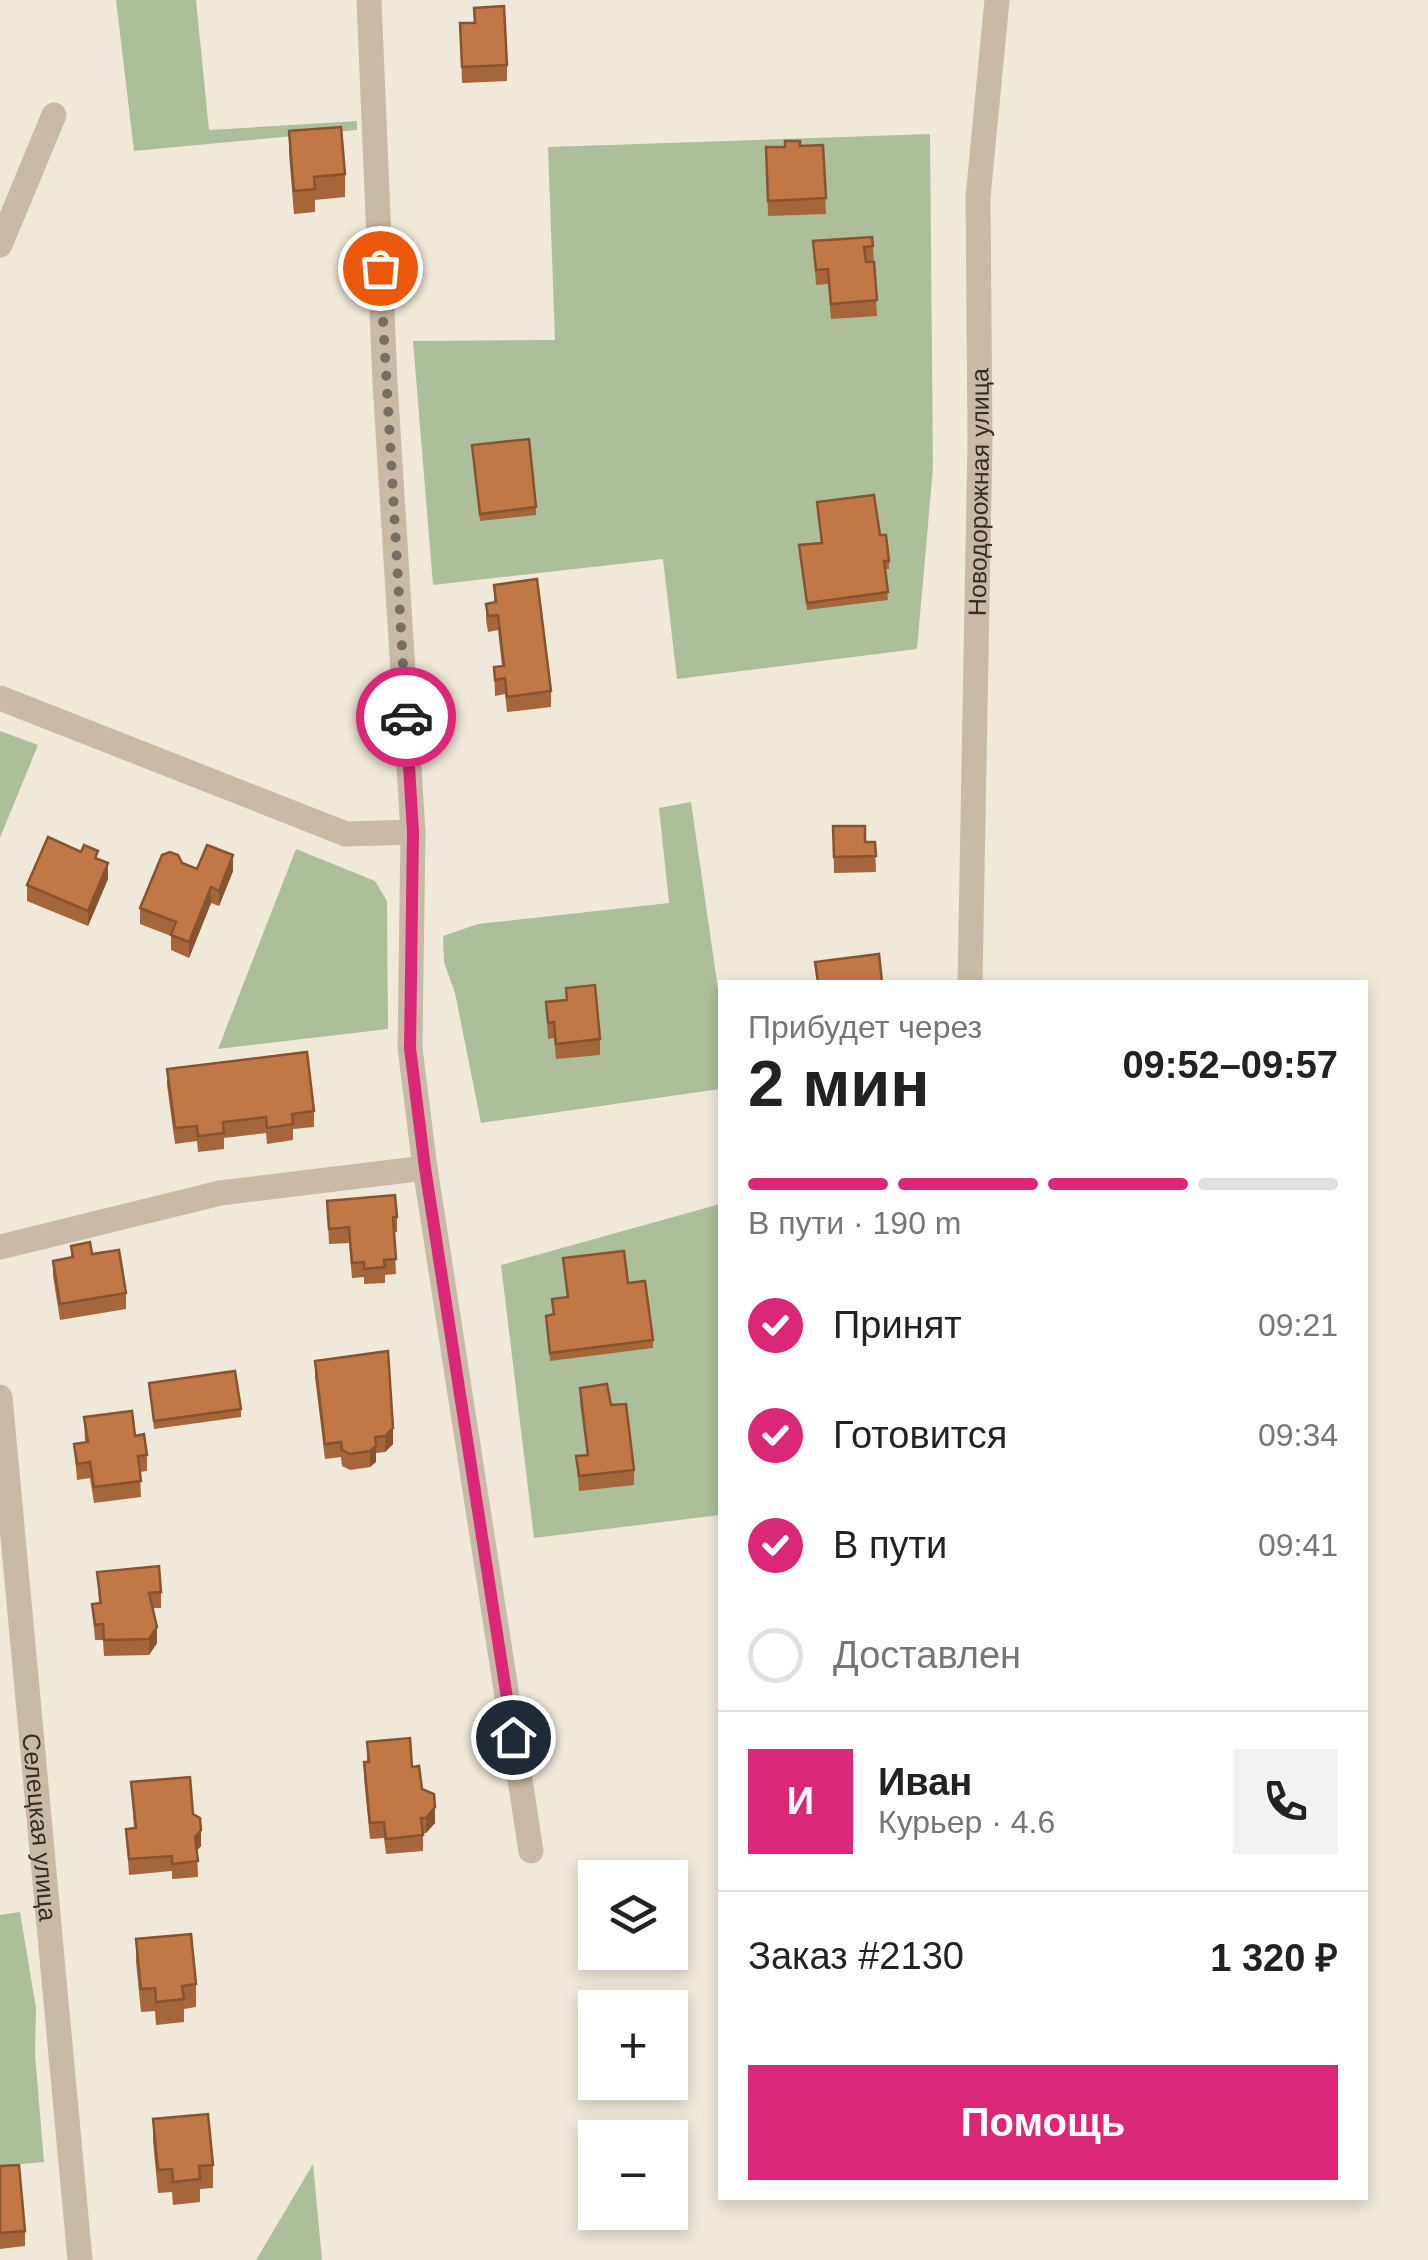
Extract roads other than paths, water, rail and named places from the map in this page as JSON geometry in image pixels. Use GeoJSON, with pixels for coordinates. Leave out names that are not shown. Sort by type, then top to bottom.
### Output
{"type":"FeatureCollection","features":[{"type":"Feature","properties":{"kind":"street"},"geometry":{"type":"LineString","coordinates":[[369,0],[385,383],[413,832],[410,1048],[425,1168],[531,1851]]}},
{"type":"Feature","properties":{"kind":"street","name":"Новодорожная улица"},"geometry":{"type":"LineString","coordinates":[[970,980],[980,440],[978,197],[997,0]]}},
{"type":"Feature","properties":{"kind":"street"},"geometry":{"type":"LineString","coordinates":[[0,245],[54,115]]}},
{"type":"Feature","properties":{"kind":"street"},"geometry":{"type":"LineString","coordinates":[[0,698],[346,834],[413,832]]}},
{"type":"Feature","properties":{"kind":"street"},"geometry":{"type":"LineString","coordinates":[[0,1246],[220,1194],[425,1168]]}},
{"type":"Feature","properties":{"kind":"street","name":"Селецкая улица"},"geometry":{"type":"LineString","coordinates":[[0,1397],[80,2260]]}}]}
